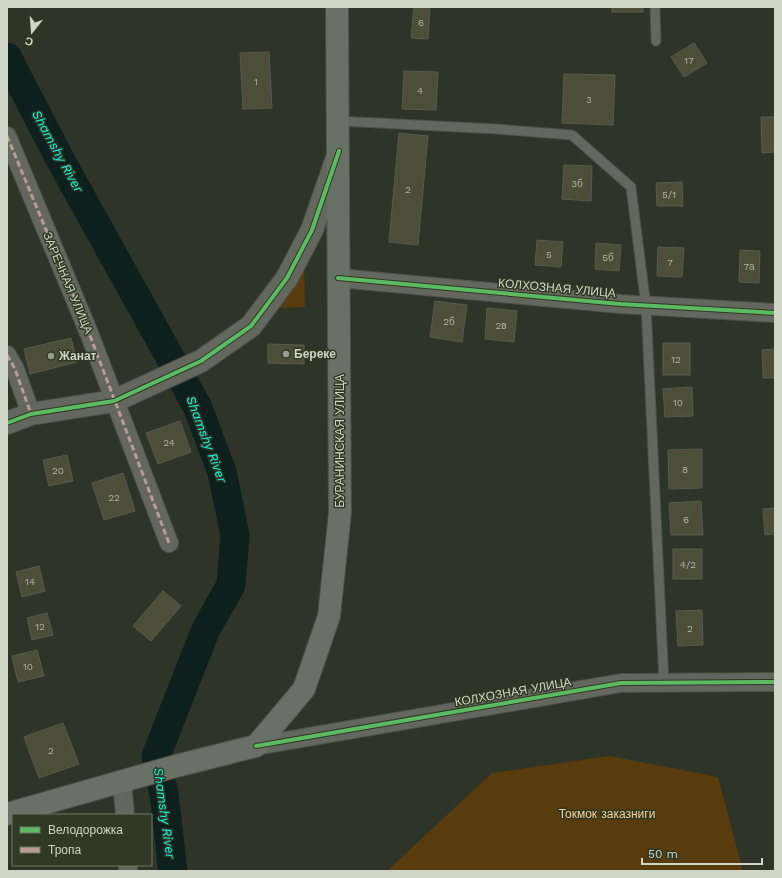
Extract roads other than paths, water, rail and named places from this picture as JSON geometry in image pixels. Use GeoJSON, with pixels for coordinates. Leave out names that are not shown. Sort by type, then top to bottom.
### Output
{"type":"FeatureCollection","features":[{"type":"Feature","properties":{"kind":"main road","name":"БУРАНИНСКАЯ УЛИЦА"},"geometry":{"type":"LineString","coordinates":[[256,746],[304,689],[328,616],[340,513],[338,278],[340,151],[337,7]]}},
{"type":"Feature","properties":{"kind":"main road"},"geometry":{"type":"LineString","coordinates":[[7,814],[176,766],[256,746]]}},
{"type":"Feature","properties":{"kind":"street","name":"ЗАРЕЧНАЯ УЛИЦА"},"geometry":{"type":"LineString","coordinates":[[7,136],[89,333],[169,543]]}},
{"type":"Feature","properties":{"kind":"street"},"geometry":{"type":"LineString","coordinates":[[7,423],[31,414],[114,401],[202,361],[251,326],[286,278],[312,230],[340,151]]}},
{"type":"Feature","properties":{"kind":"street","name":"КОЛХОЗНАЯ УЛИЦА"},"geometry":{"type":"LineString","coordinates":[[338,278],[646,306],[775,313]]}},
{"type":"Feature","properties":{"kind":"street"},"geometry":{"type":"LineString","coordinates":[[7,356],[15,368],[31,414]]}},
{"type":"Feature","properties":{"kind":"street","name":"КОЛХОЗНАЯ УЛИЦА"},"geometry":{"type":"LineString","coordinates":[[256,746],[621,683],[775,682]]}},
{"type":"Feature","properties":{"kind":"street"},"geometry":{"type":"LineString","coordinates":[[125,814],[130,779]]}},
{"type":"Feature","properties":{"kind":"lane"},"geometry":{"type":"LineString","coordinates":[[655,7],[656,41]]}},
{"type":"Feature","properties":{"kind":"lane"},"geometry":{"type":"LineString","coordinates":[[339,121],[488,129],[572,136],[631,187],[646,306],[664,683]]}},
{"type":"Feature","properties":{"kind":"waterway","name":"Shamshy River"},"geometry":{"type":"LineString","coordinates":[[7,57],[61,161],[197,406],[222,472],[235,535],[231,585],[206,629],[156,756],[164,794],[173,871]]}},
{"type":"Feature","properties":{"kind":"place","name":"Береке"},"geometry":{"type":"Point","coordinates":[286,354]}},
{"type":"Feature","properties":{"kind":"place","name":"Жанат"},"geometry":{"type":"Point","coordinates":[51,356]}},
{"type":"Feature","properties":{"kind":"park label","name":"Токмок заказниги"},"geometry":{"type":"Point","coordinates":[607,814]}}]}
